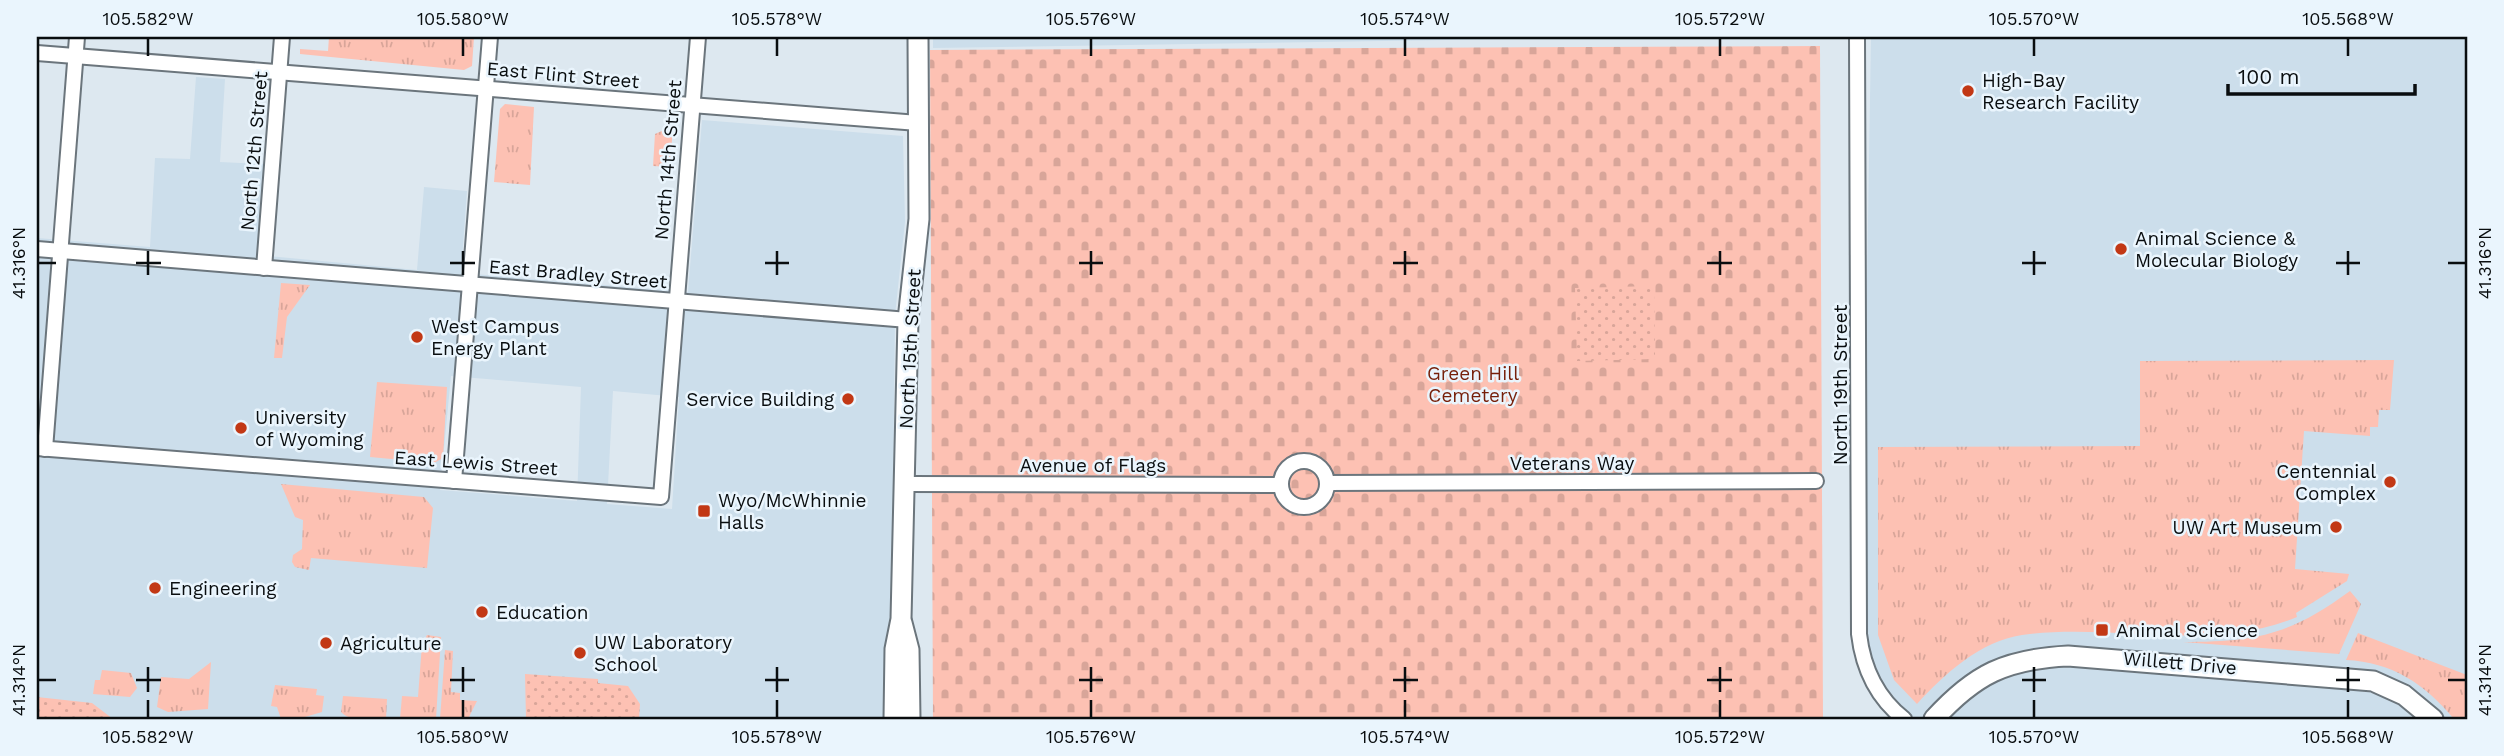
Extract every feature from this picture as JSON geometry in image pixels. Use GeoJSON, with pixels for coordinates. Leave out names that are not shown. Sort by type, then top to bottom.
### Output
{"type":"FeatureCollection","features":[{"type":"Feature","properties":{"kind":"main road","name":"North 15th Street"},"geometry":{"type":"LineString","coordinates":[[894,719],[895,649],[901,619],[906,484],[908,320],[919,219],[918,37]]}},
{"type":"Feature","properties":{"kind":"main road","name":"North 15th Street"},"geometry":{"type":"LineString","coordinates":[[901,619],[909,650],[910,719]]}},
{"type":"Feature","properties":{"kind":"main road","name":"Willett Drive"},"geometry":{"type":"LineString","coordinates":[[1934,719],[1957,694],[1986,674],[2017,662],[2068,656],[2374,681],[2404,695],[2433,719]]}},
{"type":"Feature","properties":{"kind":"street"},"geometry":{"type":"LineString","coordinates":[[41,448],[77,37]]}},
{"type":"Feature","properties":{"kind":"street","name":"North 12th Street"},"geometry":{"type":"LineString","coordinates":[[264,268],[282,37]]}},
{"type":"Feature","properties":{"kind":"street"},"geometry":{"type":"LineString","coordinates":[[454,481],[490,37]]}},
{"type":"Feature","properties":{"kind":"street","name":"North 14th Street"},"geometry":{"type":"LineString","coordinates":[[662,497],[698,37]]}},
{"type":"Feature","properties":{"kind":"street","name":"North 19th Street"},"geometry":{"type":"LineString","coordinates":[[1857,37],[1859,634],[1865,664],[1875,687],[1904,719]]}},
{"type":"Feature","properties":{"kind":"street","name":"East Flint Street"},"geometry":{"type":"LineString","coordinates":[[37,52],[918,123]]}},
{"type":"Feature","properties":{"kind":"street","name":"East Bradley Street"},"geometry":{"type":"LineString","coordinates":[[37,249],[908,320]]}},
{"type":"Feature","properties":{"kind":"street","name":"East Lewis Street"},"geometry":{"type":"LineString","coordinates":[[41,448],[662,497]]}},
{"type":"Feature","properties":{"kind":"street"},"geometry":{"type":"LineString","coordinates":[[1300,461],[1319,466],[1327,483],[1318,502],[1305,507],[1291,503],[1281,485],[1288,466],[1300,461]]}},
{"type":"Feature","properties":{"kind":"street","name":"Veterans Way"},"geometry":{"type":"LineString","coordinates":[[1327,483],[1816,481]]}},
{"type":"Feature","properties":{"kind":"street","name":"Avenue of Flags"},"geometry":{"type":"LineString","coordinates":[[906,484],[1281,485]]}},
{"type":"Feature","properties":{"kind":"shaded area"},"geometry":{"type":"Polygon","coordinates":[[[933,37],[1645,37],[933,48],[933,37]]]}},
{"type":"Feature","properties":{"kind":"shaded area"},"geometry":{"type":"Polygon","coordinates":[[[1871,37],[2467,37],[2467,719],[1904,719],[1861,652],[1871,37]]]}},
{"type":"Feature","properties":{"kind":"shaded area","name":"University of Wyoming"},"geometry":{"type":"Polygon","coordinates":[[[196,77],[225,79],[220,162],[264,164],[258,255],[417,270],[424,187],[467,191],[461,273],[688,292],[702,120],[903,136],[905,222],[895,315],[893,505],[898,719],[37,719],[37,238],[150,247],[155,158],[190,159],[196,77]],[[451,376],[440,490],[577,501],[581,387],[451,376]],[[613,391],[607,504],[672,509],[679,397],[613,391]]]}},
{"type":"Feature","properties":{"kind":"green space"},"geometry":{"type":"Polygon","coordinates":[[[329,37],[474,37],[472,66],[464,70],[300,54],[300,49],[328,51],[329,37]]]}},
{"type":"Feature","properties":{"kind":"green space","name":"Green Hill Cemetery"},"geometry":{"type":"Polygon","coordinates":[[[1820,46],[1823,719],[933,719],[930,50],[1820,46]]]}},
{"type":"Feature","properties":{"kind":"green space"},"geometry":{"type":"Polygon","coordinates":[[[505,104],[534,107],[530,185],[494,182],[500,109],[505,104]]]}},
{"type":"Feature","properties":{"kind":"green space"},"geometry":{"type":"Polygon","coordinates":[[[673,126],[670,167],[653,166],[655,134],[673,126]]]}},
{"type":"Feature","properties":{"kind":"green space"},"geometry":{"type":"Polygon","coordinates":[[[281,283],[310,285],[287,317],[282,358],[274,358],[281,283]]]}},
{"type":"Feature","properties":{"kind":"green space"},"geometry":{"type":"Polygon","coordinates":[[[1654,286],[1655,359],[1577,361],[1575,288],[1654,286]]]}},
{"type":"Feature","properties":{"kind":"green space"},"geometry":{"type":"Polygon","coordinates":[[[2394,360],[2390,410],[2379,410],[2378,427],[2370,427],[2370,436],[2304,431],[2295,569],[2349,574],[2347,581],[2296,613],[2297,617],[2264,628],[2230,634],[2196,636],[2056,632],[2007,638],[1964,660],[1917,704],[1894,680],[1878,635],[1878,447],[2140,446],[2140,361],[2394,360]]]}},
{"type":"Feature","properties":{"kind":"green space"},"geometry":{"type":"Polygon","coordinates":[[[377,382],[447,387],[443,458],[434,463],[370,457],[377,382]]]}},
{"type":"Feature","properties":{"kind":"green space"},"geometry":{"type":"Polygon","coordinates":[[[281,484],[424,497],[433,508],[427,568],[311,558],[309,570],[295,567],[292,562],[293,555],[302,549],[303,520],[295,517],[281,484]]]}},
{"type":"Feature","properties":{"kind":"green space"},"geometry":{"type":"Polygon","coordinates":[[[2350,591],[2361,604],[2339,654],[2183,642],[2231,640],[2271,633],[2309,618],[2350,591]]]}},
{"type":"Feature","properties":{"kind":"green space"},"geometry":{"type":"Polygon","coordinates":[[[2358,633],[2467,675],[2467,719],[2454,719],[2419,685],[2393,670],[2346,660],[2358,633]]]}},
{"type":"Feature","properties":{"kind":"green space"},"geometry":{"type":"Polygon","coordinates":[[[427,635],[441,637],[436,719],[400,719],[402,696],[418,697],[422,644],[427,635]]]}},
{"type":"Feature","properties":{"kind":"green space"},"geometry":{"type":"Polygon","coordinates":[[[445,650],[453,651],[451,692],[460,693],[460,700],[477,701],[468,719],[440,719],[445,650]]]}},
{"type":"Feature","properties":{"kind":"green space"},"geometry":{"type":"Polygon","coordinates":[[[211,662],[208,709],[168,712],[157,707],[161,677],[189,679],[211,662]]]}},
{"type":"Feature","properties":{"kind":"green space"},"geometry":{"type":"Polygon","coordinates":[[[102,670],[131,673],[137,688],[130,697],[93,694],[95,680],[100,680],[102,670]]]}},
{"type":"Feature","properties":{"kind":"green space"},"geometry":{"type":"Polygon","coordinates":[[[525,674],[598,679],[598,683],[628,686],[640,704],[639,719],[526,719],[525,674]]]}},
{"type":"Feature","properties":{"kind":"green space"},"geometry":{"type":"Polygon","coordinates":[[[275,685],[317,689],[316,695],[324,696],[322,712],[298,719],[281,719],[277,707],[271,706],[275,685]]]}},
{"type":"Feature","properties":{"kind":"green space"},"geometry":{"type":"Polygon","coordinates":[[[343,696],[387,699],[386,719],[362,720],[345,715],[341,712],[343,696]]]}},
{"type":"Feature","properties":{"kind":"green space"},"geometry":{"type":"Polygon","coordinates":[[[37,697],[92,703],[113,719],[37,719],[37,697]]]}},
{"type":"Feature","properties":{"kind":"place","name":"High-Bay Research Facility"},"geometry":{"type":"Point","coordinates":[1968,91]}},
{"type":"Feature","properties":{"kind":"place","name":"Animal Science & Molecular Biology"},"geometry":{"type":"Point","coordinates":[2121,249]}},
{"type":"Feature","properties":{"kind":"place","name":"West Campus Energy Plant"},"geometry":{"type":"Point","coordinates":[417,337]}},
{"type":"Feature","properties":{"kind":"place","name":"Service Building"},"geometry":{"type":"Point","coordinates":[848,399]}},
{"type":"Feature","properties":{"kind":"place","name":"University of Wyoming"},"geometry":{"type":"Point","coordinates":[241,428]}},
{"type":"Feature","properties":{"kind":"place","name":"Centennial Complex"},"geometry":{"type":"Point","coordinates":[2390,482]}},
{"type":"Feature","properties":{"kind":"place","name":"Wyo/McWhinnie Halls"},"geometry":{"type":"Point","coordinates":[704,511]}},
{"type":"Feature","properties":{"kind":"place","name":"UW Art Museum"},"geometry":{"type":"Point","coordinates":[2336,527]}},
{"type":"Feature","properties":{"kind":"place","name":"Engineering"},"geometry":{"type":"Point","coordinates":[155,588]}},
{"type":"Feature","properties":{"kind":"place","name":"Education"},"geometry":{"type":"Point","coordinates":[482,612]}},
{"type":"Feature","properties":{"kind":"place","name":"Animal Science"},"geometry":{"type":"Point","coordinates":[2102,630]}},
{"type":"Feature","properties":{"kind":"place","name":"Agriculture"},"geometry":{"type":"Point","coordinates":[326,643]}},
{"type":"Feature","properties":{"kind":"place","name":"UW Laboratory School"},"geometry":{"type":"Point","coordinates":[580,653]}}]}
